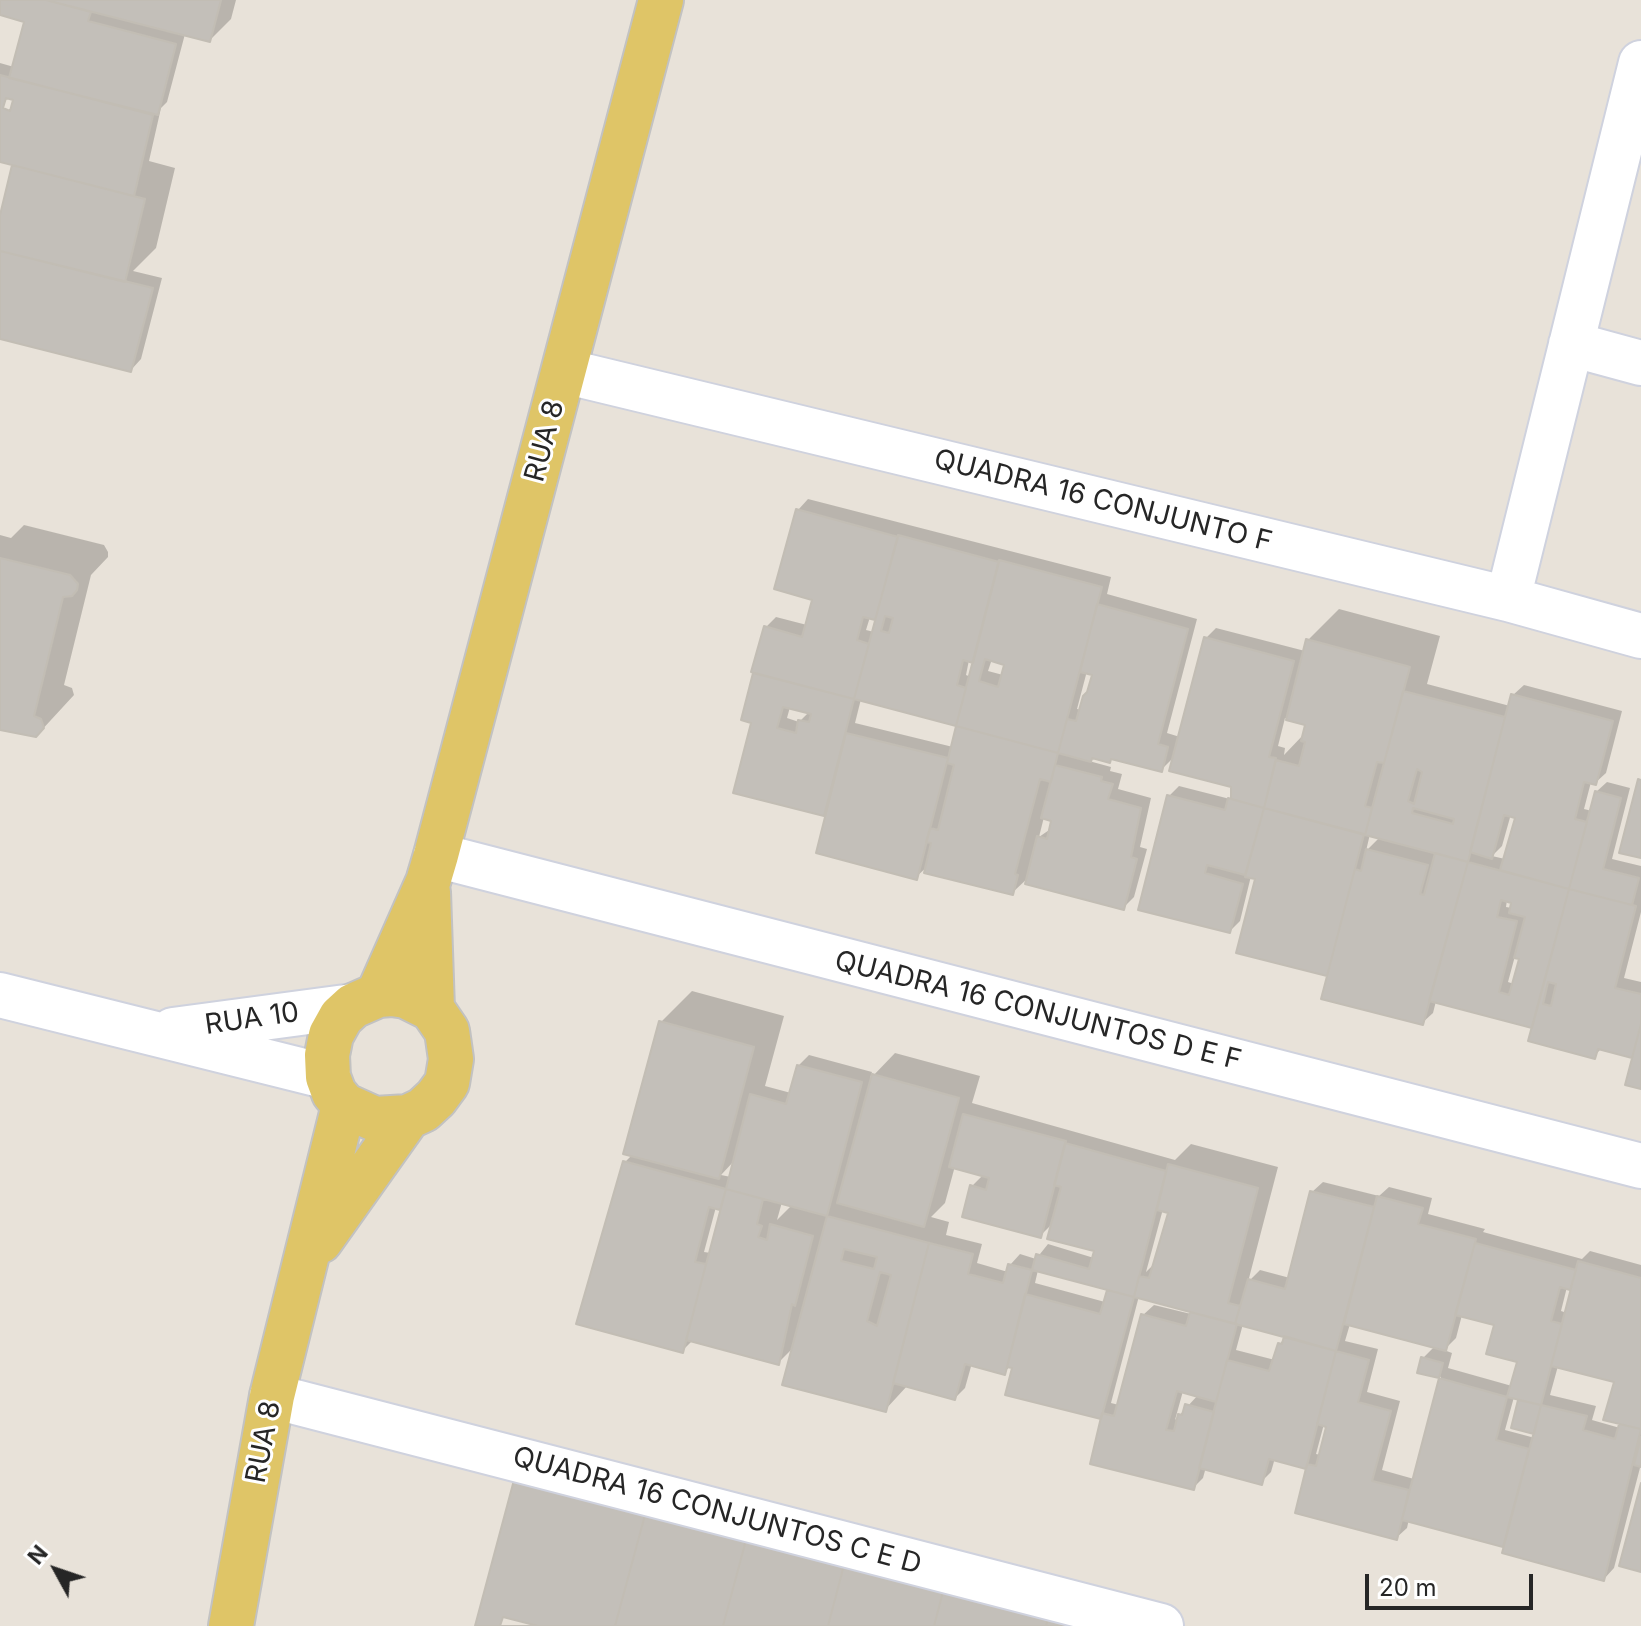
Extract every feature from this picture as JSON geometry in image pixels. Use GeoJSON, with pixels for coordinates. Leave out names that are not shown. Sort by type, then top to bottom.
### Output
{"type":"FeatureCollection","features":[{"type":"Feature","properties":{"kind":"main road","name":"RUA 8"},"geometry":{"type":"LineString","coordinates":[[366,1000],[432,869],[661,0]]}},
{"type":"Feature","properties":{"kind":"main road","name":"RUA 8"},"geometry":{"type":"LineString","coordinates":[[432,869],[432,1009]]}},
{"type":"Feature","properties":{"kind":"main road"},"geometry":{"type":"LineString","coordinates":[[406,996],[432,1009],[447,1031],[451,1059],[447,1083],[423,1110],[408,1117],[375,1119],[336,1091],[327,1055],[331,1035],[341,1017],[366,1000],[406,996]]}},
{"type":"Feature","properties":{"kind":"main road","name":"RUA 8"},"geometry":{"type":"LineString","coordinates":[[231,1626],[272,1396],[307,1259],[336,1091]]}},
{"type":"Feature","properties":{"kind":"main road","name":"RUA 8"},"geometry":{"type":"LineString","coordinates":[[307,1259],[408,1117]]}},
{"type":"Feature","properties":{"kind":"street"},"geometry":{"type":"LineString","coordinates":[[1508,599],[1641,63]]}},
{"type":"Feature","properties":{"kind":"street"},"geometry":{"type":"LineString","coordinates":[[1571,344],[1641,363]]}},
{"type":"Feature","properties":{"kind":"street","name":"QUADRA 16 CONJUNTO F"},"geometry":{"type":"LineString","coordinates":[[564,371],[1508,599],[1641,636]]}},
{"type":"Feature","properties":{"kind":"street","name":"QUADRA 16 CONJUNTOS D E F"},"geometry":{"type":"LineString","coordinates":[[432,869],[1641,1166]]}},
{"type":"Feature","properties":{"kind":"street","name":"RUA 10"},"geometry":{"type":"LineString","coordinates":[[0,995],[151,1033],[336,1091]]}},
{"type":"Feature","properties":{"kind":"street","name":"RUA 10"},"geometry":{"type":"LineString","coordinates":[[151,1033],[366,1000]]}},
{"type":"Feature","properties":{"kind":"street","name":"QUADRA 16 CONJUNTOS C E D"},"geometry":{"type":"LineString","coordinates":[[272,1396],[1161,1626]]}},
{"type":"Feature","properties":{"kind":"building"},"geometry":{"type":"Polygon","coordinates":[[[0,0],[46,0],[91,12],[88,21],[176,44],[158,115],[9,78],[24,22],[0,15],[0,0]]]}},
{"type":"Feature","properties":{"kind":"building"},"geometry":{"type":"Polygon","coordinates":[[[46,0],[221,0],[210,42],[46,0]]]}},
{"type":"Feature","properties":{"kind":"building"},"geometry":{"type":"Polygon","coordinates":[[[0,75],[153,115],[134,196],[0,162],[0,75]],[[6,98],[3,108],[10,111],[13,100],[6,98]]]}},
{"type":"Feature","properties":{"kind":"building"},"geometry":{"type":"Polygon","coordinates":[[[12,165],[145,199],[125,282],[0,251],[0,215],[12,165]]]}},
{"type":"Feature","properties":{"kind":"building"},"geometry":{"type":"Polygon","coordinates":[[[0,251],[153,288],[131,372],[0,339],[0,251]]]}},
{"type":"Feature","properties":{"kind":"building"},"geometry":{"type":"Polygon","coordinates":[[[796,509],[898,537],[875,620],[863,617],[857,640],[869,644],[854,699],[751,672],[764,626],[802,637],[812,600],[774,589],[796,509]]]}},
{"type":"Feature","properties":{"kind":"building"},"geometry":{"type":"Polygon","coordinates":[[[898,535],[999,562],[973,663],[963,660],[957,685],[966,688],[956,726],[854,699],[898,535]],[[885,616],[881,631],[889,633],[893,618],[885,616]]]}},
{"type":"Feature","properties":{"kind":"building"},"geometry":{"type":"Polygon","coordinates":[[[0,558],[70,575],[78,584],[72,596],[63,597],[34,716],[41,719],[44,728],[36,737],[0,730],[0,558]]]}},
{"type":"Feature","properties":{"kind":"building"},"geometry":{"type":"Polygon","coordinates":[[[999,560],[1102,587],[1058,753],[956,726],[999,560]],[[985,659],[979,681],[998,687],[1004,665],[985,659]]]}},
{"type":"Feature","properties":{"kind":"building"},"geometry":{"type":"Polygon","coordinates":[[[1097,604],[1188,629],[1158,744],[1168,747],[1162,772],[1111,759],[1110,763],[1092,758],[1091,762],[1058,753],[1067,719],[1076,721],[1092,675],[1080,672],[1097,604]]]}},
{"type":"Feature","properties":{"kind":"building"},"geometry":{"type":"Polygon","coordinates":[[[1204,637],[1294,661],[1269,757],[1276,758],[1264,808],[1231,799],[1231,787],[1169,771],[1204,637]]]}},
{"type":"Feature","properties":{"kind":"building"},"geometry":{"type":"Polygon","coordinates":[[[1306,639],[1410,667],[1384,763],[1377,762],[1365,806],[1372,808],[1365,835],[1264,808],[1276,760],[1299,766],[1305,742],[1301,741],[1305,725],[1286,720],[1306,639]]]}},
{"type":"Feature","properties":{"kind":"building"},"geometry":{"type":"Polygon","coordinates":[[[753,673],[854,699],[824,816],[733,793],[751,723],[741,720],[753,673]],[[783,707],[777,728],[796,733],[798,720],[809,722],[811,714],[783,707]]]}},
{"type":"Feature","properties":{"kind":"building"},"geometry":{"type":"Polygon","coordinates":[[[1403,691],[1505,717],[1468,862],[1365,835],[1403,691]],[[1417,769],[1408,801],[1414,804],[1422,772],[1417,769]],[[1413,808],[1412,813],[1453,824],[1454,819],[1413,808]]]}},
{"type":"Feature","properties":{"kind":"building"},"geometry":{"type":"Polygon","coordinates":[[[1511,694],[1613,721],[1596,785],[1584,782],[1575,819],[1587,822],[1569,889],[1500,870],[1515,818],[1504,815],[1492,859],[1470,852],[1511,694]]]}},
{"type":"Feature","properties":{"kind":"building"},"geometry":{"type":"Polygon","coordinates":[[[956,726],[1058,753],[1051,782],[1040,779],[1015,874],[1018,875],[1013,895],[924,873],[931,843],[926,842],[930,828],[938,830],[954,765],[947,763],[956,726]]]}},
{"type":"Feature","properties":{"kind":"building"},"geometry":{"type":"Polygon","coordinates":[[[846,733],[948,758],[917,880],[816,853],[846,733]]]}},
{"type":"Feature","properties":{"kind":"building"},"geometry":{"type":"Polygon","coordinates":[[[1055,765],[1102,777],[1101,781],[1113,784],[1108,799],[1141,808],[1131,857],[1137,859],[1124,910],[1025,884],[1037,836],[1047,839],[1051,821],[1041,818],[1055,765]]]}},
{"type":"Feature","properties":{"kind":"building"},"geometry":{"type":"Polygon","coordinates":[[[1638,779],[1641,780],[1641,858],[1619,853],[1638,779]]]}},
{"type":"Feature","properties":{"kind":"building"},"geometry":{"type":"Polygon","coordinates":[[[1595,791],[1621,798],[1603,869],[1639,878],[1632,905],[1569,889],[1595,791]]]}},
{"type":"Feature","properties":{"kind":"building"},"geometry":{"type":"Polygon","coordinates":[[[1167,795],[1225,810],[1228,798],[1264,808],[1245,875],[1207,865],[1205,873],[1243,884],[1230,933],[1138,910],[1167,795]]]}},
{"type":"Feature","properties":{"kind":"building"},"geometry":{"type":"Polygon","coordinates":[[[1264,808],[1364,834],[1327,976],[1236,953],[1255,879],[1245,877],[1264,808]]]}},
{"type":"Feature","properties":{"kind":"building"},"geometry":{"type":"Polygon","coordinates":[[[1366,849],[1428,865],[1420,894],[1424,895],[1435,853],[1468,862],[1423,1025],[1321,999],[1355,869],[1361,871],[1366,849]]]}},
{"type":"Feature","properties":{"kind":"building"},"geometry":{"type":"Polygon","coordinates":[[[1468,862],[1569,889],[1532,1028],[1429,1001],[1468,862]],[[1501,900],[1497,917],[1517,921],[1499,992],[1509,995],[1519,959],[1514,958],[1525,917],[1509,913],[1511,903],[1501,900]]]}},
{"type":"Feature","properties":{"kind":"building"},"geometry":{"type":"Polygon","coordinates":[[[1569,889],[1636,906],[1615,988],[1641,994],[1641,1024],[1632,1058],[1598,1049],[1595,1059],[1528,1041],[1569,889]],[[1548,982],[1543,1004],[1551,1006],[1556,984],[1548,982]]]}},
{"type":"Feature","properties":{"kind":"building"},"geometry":{"type":"Polygon","coordinates":[[[659,1021],[754,1047],[719,1179],[623,1154],[659,1021]]]}},
{"type":"Feature","properties":{"kind":"building"},"geometry":{"type":"Polygon","coordinates":[[[1641,1024],[1641,1089],[1625,1085],[1641,1024]]]}},
{"type":"Feature","properties":{"kind":"building"},"geometry":{"type":"Polygon","coordinates":[[[797,1065],[862,1082],[827,1216],[726,1189],[750,1094],[786,1104],[797,1065]]]}},
{"type":"Feature","properties":{"kind":"building"},"geometry":{"type":"Polygon","coordinates":[[[872,1074],[959,1098],[924,1227],[837,1203],[872,1074]]]}},
{"type":"Feature","properties":{"kind":"building"},"geometry":{"type":"Polygon","coordinates":[[[963,1114],[1066,1141],[1041,1238],[962,1217],[970,1185],[986,1190],[989,1178],[949,1167],[963,1114]]]}},
{"type":"Feature","properties":{"kind":"building"},"geometry":{"type":"Polygon","coordinates":[[[1065,1143],[1166,1171],[1134,1297],[1032,1270],[1036,1254],[1089,1269],[1094,1251],[1047,1239],[1061,1187],[1054,1185],[1065,1143]]]}},
{"type":"Feature","properties":{"kind":"building"},"geometry":{"type":"Polygon","coordinates":[[[623,1161],[726,1189],[720,1210],[709,1207],[695,1262],[706,1264],[683,1353],[576,1324],[623,1161]]]}},
{"type":"Feature","properties":{"kind":"building"},"geometry":{"type":"Polygon","coordinates":[[[1168,1164],[1258,1188],[1228,1303],[1240,1306],[1235,1324],[1134,1297],[1139,1276],[1149,1278],[1168,1213],[1157,1210],[1168,1164]]]}},
{"type":"Feature","properties":{"kind":"building"},"geometry":{"type":"Polygon","coordinates":[[[726,1189],[763,1199],[757,1224],[762,1226],[758,1237],[767,1240],[770,1224],[813,1236],[795,1306],[792,1304],[779,1365],[686,1340],[726,1189]]]}},
{"type":"Feature","properties":{"kind":"building"},"geometry":{"type":"Polygon","coordinates":[[[1310,1191],[1374,1207],[1336,1351],[1235,1324],[1248,1279],[1285,1289],[1310,1191]]]}},
{"type":"Feature","properties":{"kind":"building"},"geometry":{"type":"Polygon","coordinates":[[[1377,1196],[1423,1208],[1418,1224],[1476,1239],[1446,1351],[1344,1324],[1377,1196]]]}},
{"type":"Feature","properties":{"kind":"building"},"geometry":{"type":"Polygon","coordinates":[[[827,1216],[929,1243],[886,1412],[782,1385],[827,1216]],[[844,1249],[841,1261],[874,1269],[877,1257],[844,1249]],[[880,1272],[867,1321],[877,1326],[891,1275],[880,1272]]]}},
{"type":"Feature","properties":{"kind":"building"},"geometry":{"type":"Polygon","coordinates":[[[929,1243],[973,1254],[968,1274],[1003,1283],[1008,1264],[1032,1270],[1005,1375],[965,1364],[955,1400],[893,1383],[929,1243]]]}},
{"type":"Feature","properties":{"kind":"building"},"geometry":{"type":"Polygon","coordinates":[[[1475,1243],[1576,1270],[1570,1290],[1560,1287],[1551,1321],[1562,1324],[1541,1405],[1507,1397],[1517,1362],[1486,1354],[1494,1325],[1455,1315],[1475,1243]]]}},
{"type":"Feature","properties":{"kind":"building"},"geometry":{"type":"Polygon","coordinates":[[[1578,1261],[1641,1278],[1641,1429],[1603,1420],[1614,1382],[1551,1366],[1578,1261]]]}},
{"type":"Feature","properties":{"kind":"building"},"geometry":{"type":"Polygon","coordinates":[[[1107,1290],[1134,1297],[1101,1419],[1005,1395],[1012,1368],[1007,1367],[1025,1294],[1100,1314],[1107,1290]]]}},
{"type":"Feature","properties":{"kind":"building"},"geometry":{"type":"Polygon","coordinates":[[[1190,1312],[1237,1324],[1216,1402],[1177,1391],[1166,1430],[1174,1431],[1178,1414],[1182,1415],[1185,1404],[1214,1412],[1194,1490],[1090,1464],[1102,1413],[1114,1416],[1141,1314],[1186,1326],[1190,1312]]]}},
{"type":"Feature","properties":{"kind":"building"},"geometry":{"type":"Polygon","coordinates":[[[1284,1336],[1336,1351],[1306,1469],[1269,1459],[1262,1485],[1199,1468],[1227,1360],[1269,1371],[1278,1343],[1282,1344],[1284,1336]]]}},
{"type":"Feature","properties":{"kind":"building"},"geometry":{"type":"Polygon","coordinates":[[[1336,1351],[1369,1360],[1358,1402],[1391,1411],[1372,1481],[1409,1490],[1397,1540],[1295,1513],[1307,1464],[1316,1466],[1326,1427],[1317,1424],[1336,1351]]]}},
{"type":"Feature","properties":{"kind":"building"},"geometry":{"type":"Polygon","coordinates":[[[1421,1357],[1443,1363],[1439,1378],[1417,1373],[1421,1357]]]}},
{"type":"Feature","properties":{"kind":"building"},"geometry":{"type":"Polygon","coordinates":[[[1439,1378],[1507,1397],[1496,1440],[1529,1449],[1503,1547],[1402,1520],[1439,1378]]]}},
{"type":"Feature","properties":{"kind":"building"},"geometry":{"type":"Polygon","coordinates":[[[1518,1400],[1541,1405],[1534,1434],[1511,1428],[1518,1400]]]}},
{"type":"Feature","properties":{"kind":"building"},"geometry":{"type":"Polygon","coordinates":[[[1541,1405],[1587,1416],[1583,1430],[1615,1439],[1619,1424],[1641,1429],[1604,1581],[1502,1553],[1541,1405]]]}},
{"type":"Feature","properties":{"kind":"building"},"geometry":{"type":"Polygon","coordinates":[[[1641,1437],[1641,1467],[1634,1465],[1641,1437]]]}},
{"type":"Feature","properties":{"kind":"building"},"geometry":{"type":"Polygon","coordinates":[[[514,1480],[645,1515],[615,1626],[475,1626],[514,1480]]]}},
{"type":"Feature","properties":{"kind":"building"},"geometry":{"type":"Polygon","coordinates":[[[1641,1483],[1641,1572],[1619,1566],[1641,1483]]]}},
{"type":"Feature","properties":{"kind":"building"},"geometry":{"type":"Polygon","coordinates":[[[645,1515],[746,1540],[723,1626],[615,1626],[645,1515]]]}},
{"type":"Feature","properties":{"kind":"building"},"geometry":{"type":"Polygon","coordinates":[[[746,1540],[844,1565],[828,1626],[723,1626],[746,1540]]]}},
{"type":"Feature","properties":{"kind":"building"},"geometry":{"type":"Polygon","coordinates":[[[844,1565],[943,1592],[934,1626],[828,1626],[844,1565]]]}},
{"type":"Feature","properties":{"kind":"building"},"geometry":{"type":"Polygon","coordinates":[[[943,1592],[1048,1619],[1046,1626],[934,1626],[943,1592]]]}},
{"type":"Feature","properties":{"kind":"building"},"geometry":{"type":"Polygon","coordinates":[[[503,1617],[538,1626],[500,1626],[503,1617]]]}},
{"type":"Feature","properties":{"kind":"building"},"geometry":{"type":"Polygon","coordinates":[[[1048,1619],[1076,1626],[1046,1626],[1048,1619]]]}}]}
